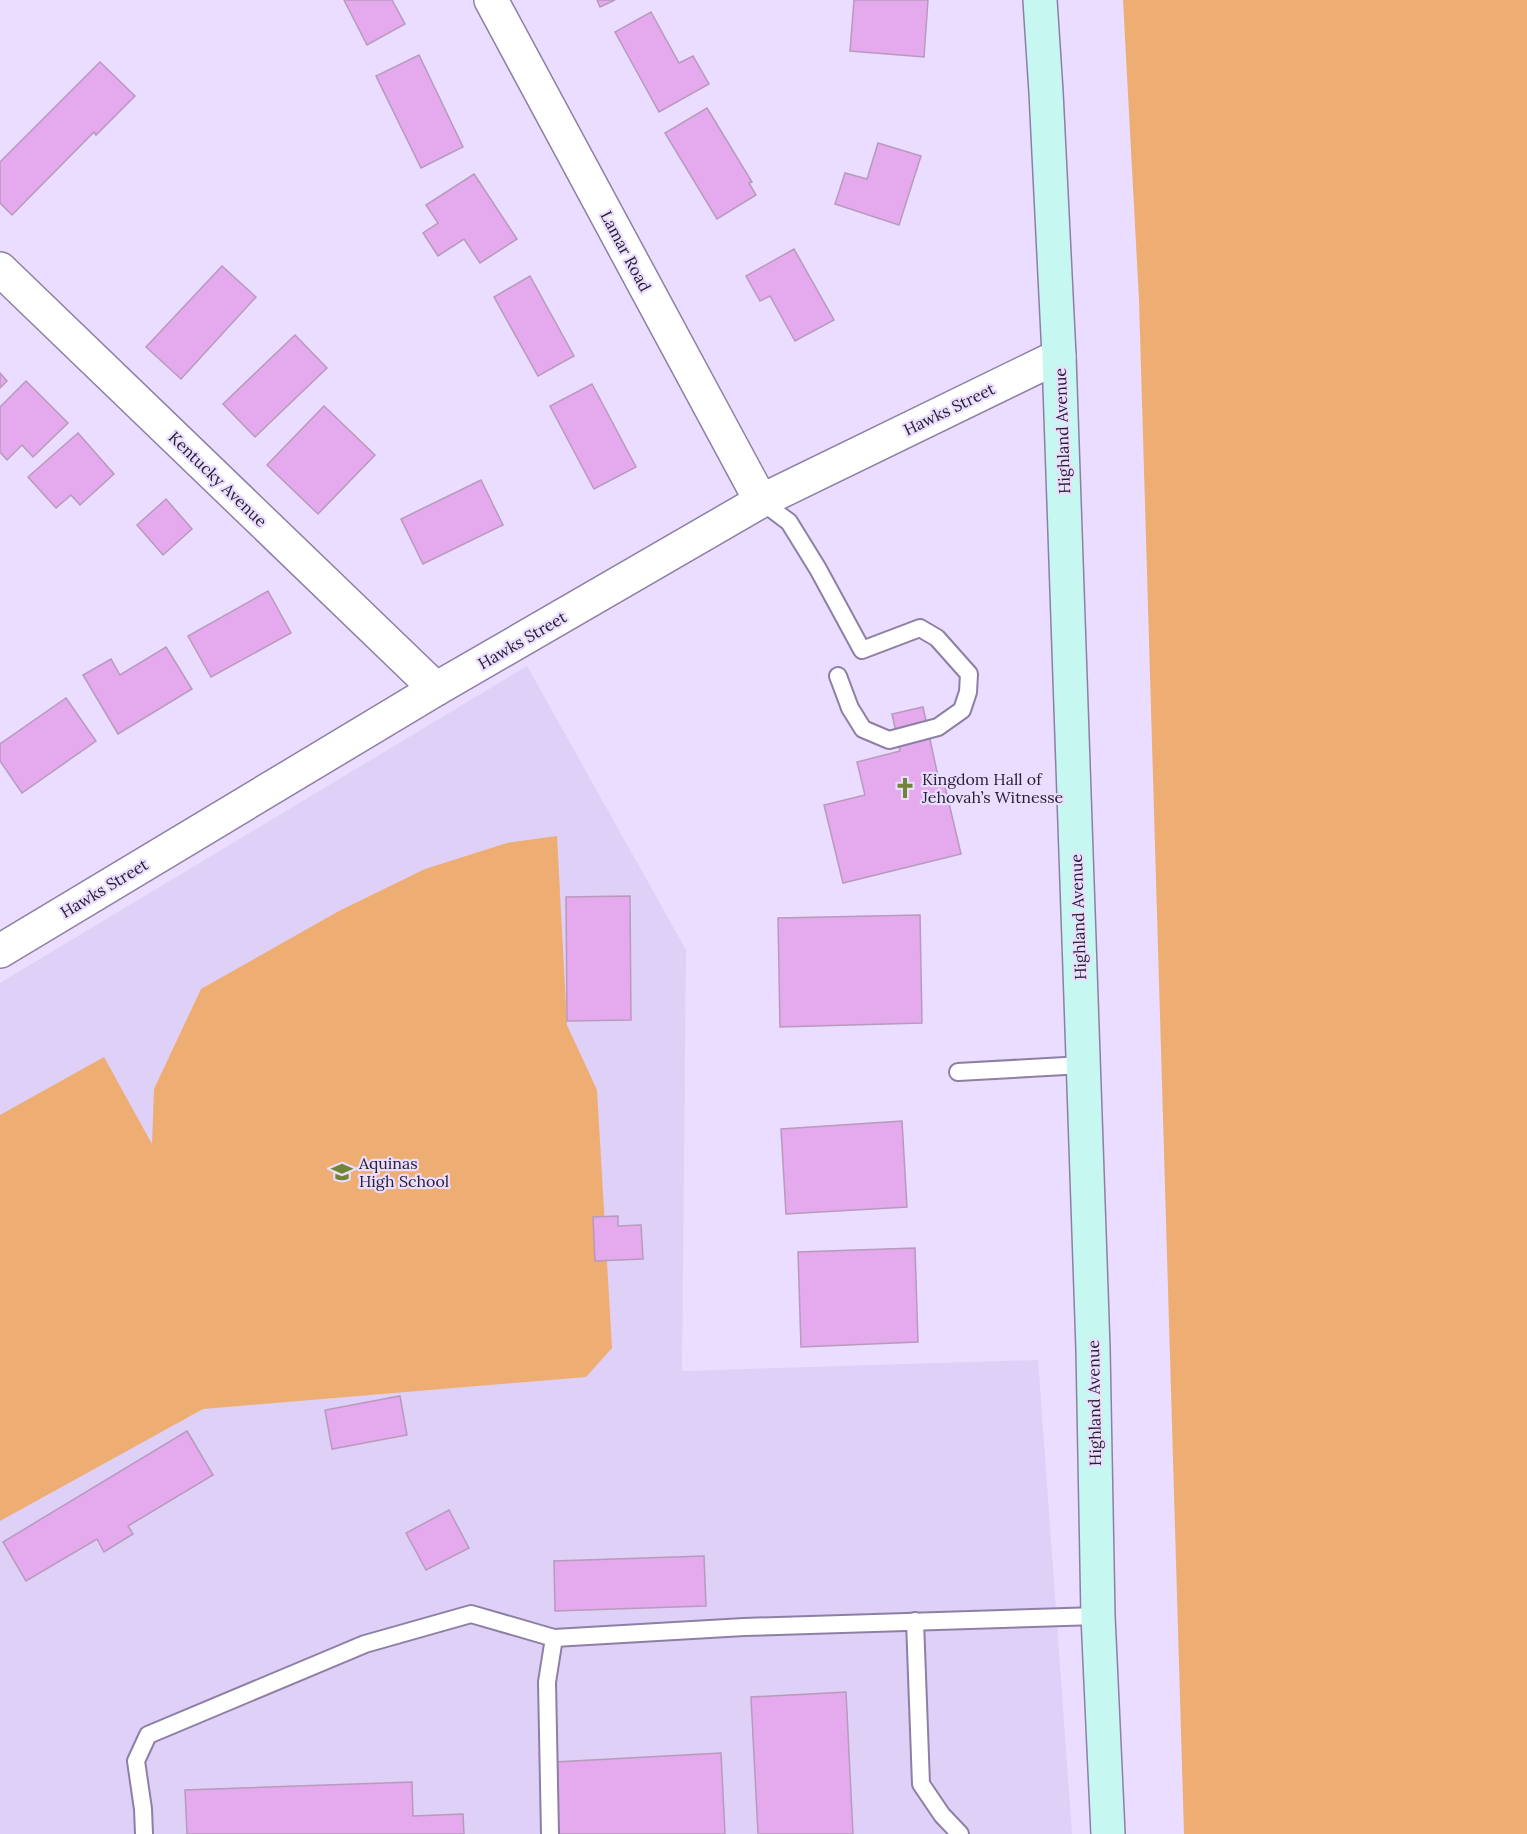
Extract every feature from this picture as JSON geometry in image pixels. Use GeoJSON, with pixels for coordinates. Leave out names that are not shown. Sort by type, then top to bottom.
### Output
{"type":"FeatureCollection","features":[{"type":"Feature","properties":{"kind":"main road","name":"Highland Avenue"},"geometry":{"type":"LineString","coordinates":[[1040,0],[1059,356],[1093,1348],[1098,1616],[1108,1834]]}},
{"type":"Feature","properties":{"kind":"street","name":"Lamar Road"},"geometry":{"type":"LineString","coordinates":[[491,0],[761,501]]}},
{"type":"Feature","properties":{"kind":"street","name":"Kentucky Avenue"},"geometry":{"type":"LineString","coordinates":[[0,268],[436,689]]}},
{"type":"Feature","properties":{"kind":"street","name":"Hawks Street"},"geometry":{"type":"LineString","coordinates":[[0,951],[436,689],[761,501],[1059,356]]}},
{"type":"Feature","properties":{"kind":"lane"},"geometry":{"type":"LineString","coordinates":[[761,501],[789,522],[818,569],[862,650],[920,628],[937,638],[969,674],[968,692],[962,710],[938,727],[889,740],[864,729],[850,708],[838,676]]}},
{"type":"Feature","properties":{"kind":"lane"},"geometry":{"type":"LineString","coordinates":[[958,1072],[1083,1065]]}},
{"type":"Feature","properties":{"kind":"lane"},"geometry":{"type":"LineString","coordinates":[[144,1834],[136,1761],[147,1734],[365,1644],[471,1614],[554,1638],[744,1627],[1098,1616]]}},
{"type":"Feature","properties":{"kind":"lane"},"geometry":{"type":"LineString","coordinates":[[915,1621],[921,1784],[942,1815],[960,1834]]}},
{"type":"Feature","properties":{"kind":"lane"},"geometry":{"type":"LineString","coordinates":[[550,1834],[547,1682],[554,1638]]}},
{"type":"Feature","properties":{"kind":"shaded area"},"geometry":{"type":"Polygon","coordinates":[[[1123,0],[1527,0],[1527,1834],[1184,1834],[1139,300],[1123,0]]]}},
{"type":"Feature","properties":{"kind":"shaded area","name":"Aquinas High School"},"geometry":{"type":"Polygon","coordinates":[[[527,666],[686,950],[682,1371],[1038,1360],[1072,1834],[0,1834],[0,983],[527,666]]]}},
{"type":"Feature","properties":{"kind":"shaded area"},"geometry":{"type":"Polygon","coordinates":[[[557,836],[567,1025],[597,1090],[612,1348],[586,1377],[203,1409],[0,1521],[0,1115],[104,1057],[152,1144],[154,1089],[201,989],[339,911],[425,869],[507,843],[557,836]]]}},
{"type":"Feature","properties":{"kind":"building"},"geometry":{"type":"Polygon","coordinates":[[[344,0],[392,0],[405,24],[367,45],[344,0]]]}},
{"type":"Feature","properties":{"kind":"building"},"geometry":{"type":"Polygon","coordinates":[[[597,0],[615,0],[600,7],[597,0]]]}},
{"type":"Feature","properties":{"kind":"building"},"geometry":{"type":"Polygon","coordinates":[[[854,0],[928,0],[924,57],[850,51],[854,0]]]}},
{"type":"Feature","properties":{"kind":"building"},"geometry":{"type":"Polygon","coordinates":[[[651,12],[679,63],[693,56],[709,84],[659,112],[615,32],[651,12]]]}},
{"type":"Feature","properties":{"kind":"building"},"geometry":{"type":"Polygon","coordinates":[[[419,55],[463,147],[421,168],[376,76],[419,55]]]}},
{"type":"Feature","properties":{"kind":"building"},"geometry":{"type":"Polygon","coordinates":[[[100,62],[135,96],[96,135],[94,132],[12,215],[0,203],[0,162],[100,62]]]}},
{"type":"Feature","properties":{"kind":"building"},"geometry":{"type":"Polygon","coordinates":[[[707,108],[752,182],[749,183],[756,195],[717,219],[665,133],[707,108]]]}},
{"type":"Feature","properties":{"kind":"building"},"geometry":{"type":"Polygon","coordinates":[[[878,143],[921,156],[899,225],[835,204],[845,173],[867,179],[878,143]]]}},
{"type":"Feature","properties":{"kind":"building"},"geometry":{"type":"Polygon","coordinates":[[[474,174],[517,239],[480,263],[464,239],[438,256],[423,233],[438,223],[426,205],[474,174]]]}},
{"type":"Feature","properties":{"kind":"building"},"geometry":{"type":"Polygon","coordinates":[[[794,249],[834,320],[795,341],[770,296],[760,301],[746,276],[794,249]]]}},
{"type":"Feature","properties":{"kind":"building"},"geometry":{"type":"Polygon","coordinates":[[[222,266],[256,297],[181,379],[146,347],[222,266]]]}},
{"type":"Feature","properties":{"kind":"building"},"geometry":{"type":"Polygon","coordinates":[[[530,276],[574,356],[538,376],[494,297],[530,276]]]}},
{"type":"Feature","properties":{"kind":"building"},"geometry":{"type":"Polygon","coordinates":[[[295,335],[327,368],[255,437],[223,404],[295,335]]]}},
{"type":"Feature","properties":{"kind":"building"},"geometry":{"type":"Polygon","coordinates":[[[0,373],[7,381],[0,388],[0,373]]]}},
{"type":"Feature","properties":{"kind":"building"},"geometry":{"type":"Polygon","coordinates":[[[26,381],[68,423],[33,457],[22,445],[7,460],[0,452],[0,407],[26,381]]]}},
{"type":"Feature","properties":{"kind":"building"},"geometry":{"type":"Polygon","coordinates":[[[592,384],[636,467],[594,489],[550,406],[592,384]]]}},
{"type":"Feature","properties":{"kind":"building"},"geometry":{"type":"Polygon","coordinates":[[[324,406],[375,455],[318,514],[267,465],[324,406]]]}},
{"type":"Feature","properties":{"kind":"building"},"geometry":{"type":"Polygon","coordinates":[[[78,433],[114,474],[80,505],[71,495],[56,508],[28,477],[78,433]]]}},
{"type":"Feature","properties":{"kind":"building"},"geometry":{"type":"Polygon","coordinates":[[[481,480],[503,525],[423,564],[401,519],[481,480]]]}},
{"type":"Feature","properties":{"kind":"building"},"geometry":{"type":"Polygon","coordinates":[[[166,499],[192,529],[163,555],[137,525],[166,499]]]}},
{"type":"Feature","properties":{"kind":"building"},"geometry":{"type":"Polygon","coordinates":[[[268,591],[291,633],[211,677],[188,636],[268,591]]]}},
{"type":"Feature","properties":{"kind":"building"},"geometry":{"type":"Polygon","coordinates":[[[166,647],[192,689],[118,734],[83,675],[111,659],[120,675],[166,647]]]}},
{"type":"Feature","properties":{"kind":"building"},"geometry":{"type":"Polygon","coordinates":[[[66,698],[96,741],[22,793],[0,761],[0,744],[66,698]]]}},
{"type":"Feature","properties":{"kind":"building","name":"Kingdom Hall of Jehovah’s Witnesse"},"geometry":{"type":"Polygon","coordinates":[[[923,707],[939,781],[944,782],[961,854],[843,883],[824,805],[865,795],[857,762],[900,751],[892,714],[923,707]]]}},
{"type":"Feature","properties":{"kind":"building"},"geometry":{"type":"Polygon","coordinates":[[[630,896],[631,1020],[567,1021],[566,897],[630,896]]]}},
{"type":"Feature","properties":{"kind":"building"},"geometry":{"type":"Polygon","coordinates":[[[920,915],[922,1023],[780,1027],[778,918],[920,915]]]}},
{"type":"Feature","properties":{"kind":"building"},"geometry":{"type":"Polygon","coordinates":[[[902,1121],[907,1207],[786,1214],[781,1129],[902,1121]]]}},
{"type":"Feature","properties":{"kind":"building"},"geometry":{"type":"Polygon","coordinates":[[[618,1216],[618,1226],[641,1225],[643,1259],[595,1261],[593,1217],[618,1216]]]}},
{"type":"Feature","properties":{"kind":"building"},"geometry":{"type":"Polygon","coordinates":[[[915,1248],[918,1342],[801,1347],[798,1252],[915,1248]]]}},
{"type":"Feature","properties":{"kind":"building"},"geometry":{"type":"Polygon","coordinates":[[[400,1396],[407,1435],[332,1449],[325,1410],[400,1396]]]}},
{"type":"Feature","properties":{"kind":"building"},"geometry":{"type":"Polygon","coordinates":[[[187,1431],[213,1475],[128,1526],[133,1534],[104,1552],[97,1539],[26,1581],[3,1542],[187,1431]]]}},
{"type":"Feature","properties":{"kind":"building"},"geometry":{"type":"Polygon","coordinates":[[[449,1510],[469,1548],[426,1570],[406,1533],[449,1510]]]}},
{"type":"Feature","properties":{"kind":"building"},"geometry":{"type":"Polygon","coordinates":[[[704,1556],[706,1606],[555,1611],[554,1561],[704,1556]]]}},
{"type":"Feature","properties":{"kind":"building"},"geometry":{"type":"Polygon","coordinates":[[[846,1692],[853,1834],[758,1834],[751,1697],[846,1692]]]}},
{"type":"Feature","properties":{"kind":"building"},"geometry":{"type":"Polygon","coordinates":[[[721,1753],[725,1834],[559,1834],[555,1762],[721,1753]]]}},
{"type":"Feature","properties":{"kind":"building"},"geometry":{"type":"Polygon","coordinates":[[[412,1782],[413,1816],[463,1814],[464,1834],[187,1834],[185,1790],[412,1782]]]}},
{"type":"Feature","properties":{"kind":"place","name":"Kingdom Hall of Jehovah’s Witnesse"},"geometry":{"type":"Point","coordinates":[905,788]}},
{"type":"Feature","properties":{"kind":"place","name":"Aquinas High School"},"geometry":{"type":"Point","coordinates":[342,1172]}}]}
